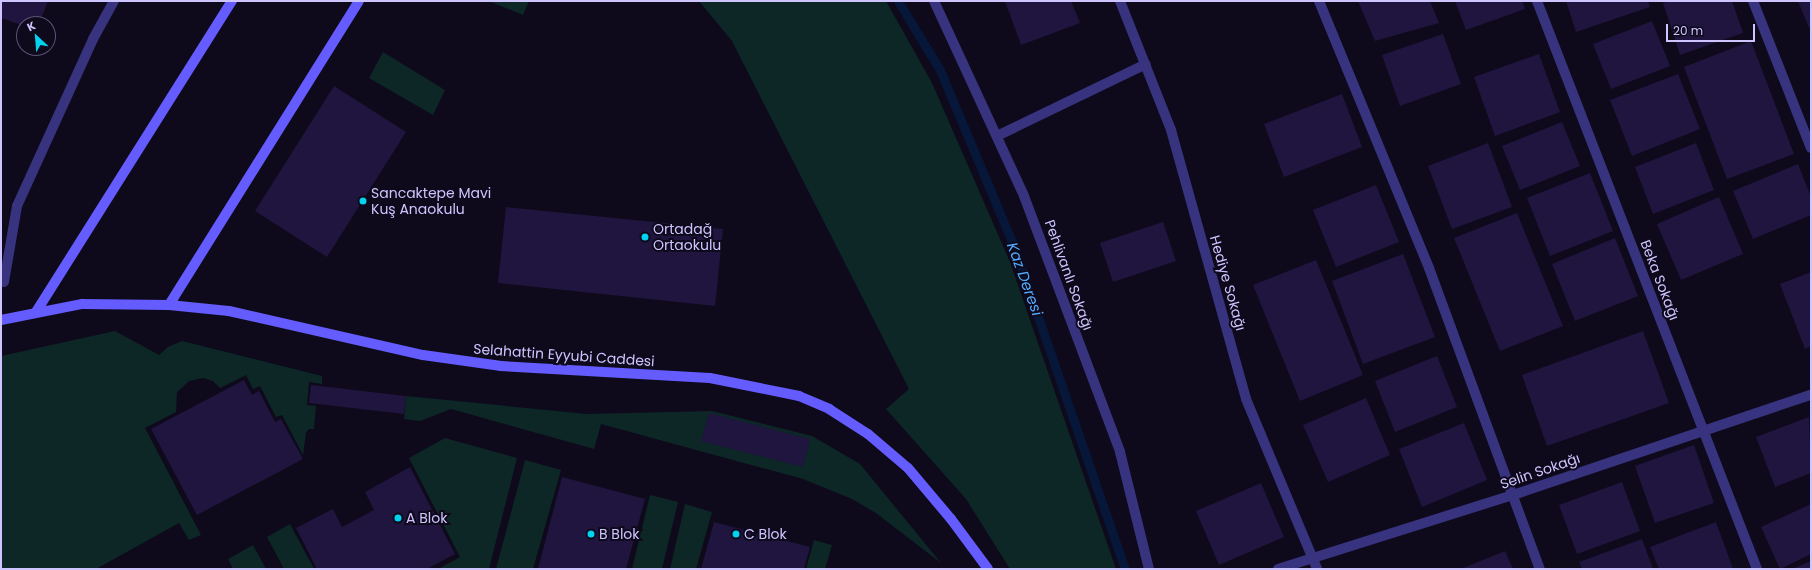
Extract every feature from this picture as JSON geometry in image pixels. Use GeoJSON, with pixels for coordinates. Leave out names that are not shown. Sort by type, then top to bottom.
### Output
{"type":"FeatureCollection","features":[{"type":"Feature","properties":{"kind":"main road"},"geometry":{"type":"LineString","coordinates":[[36,312],[232,1]]}},
{"type":"Feature","properties":{"kind":"main road"},"geometry":{"type":"LineString","coordinates":[[169,305],[359,1]]}},
{"type":"Feature","properties":{"kind":"main road","name":"Selahattin Eyyubi Caddesi"},"geometry":{"type":"LineString","coordinates":[[1,320],[82,304],[169,305],[236,313],[423,354],[501,366],[710,378],[798,396],[829,409],[868,434],[908,468],[951,519],[988,569]]}},
{"type":"Feature","properties":{"kind":"street"},"geometry":{"type":"LineString","coordinates":[[4,282],[18,206],[93,39],[114,1]]}},
{"type":"Feature","properties":{"kind":"street","name":"Pehlivanlı Sokağı"},"geometry":{"type":"LineString","coordinates":[[934,1],[1024,196],[1120,452],[1149,569]]}},
{"type":"Feature","properties":{"kind":"street","name":"Hediye Sokağı"},"geometry":{"type":"LineString","coordinates":[[1120,1],[1171,130],[1246,399],[1315,564]]}},
{"type":"Feature","properties":{"kind":"street"},"geometry":{"type":"LineString","coordinates":[[1319,1],[1429,268],[1540,569]]}},
{"type":"Feature","properties":{"kind":"street","name":"Beka Sokağı"},"geometry":{"type":"LineString","coordinates":[[1537,1],[1758,569]]}},
{"type":"Feature","properties":{"kind":"street"},"geometry":{"type":"LineString","coordinates":[[1753,1],[1811,148]]}},
{"type":"Feature","properties":{"kind":"street"},"geometry":{"type":"LineString","coordinates":[[997,136],[1146,64]]}},
{"type":"Feature","properties":{"kind":"street","name":"Selin Sokağı"},"geometry":{"type":"LineString","coordinates":[[1278,569],[1315,564],[1703,429],[1811,395]]}},
{"type":"Feature","properties":{"kind":"green space"},"geometry":{"type":"Polygon","coordinates":[[[489,1],[529,1],[523,15],[489,1]]]}},
{"type":"Feature","properties":{"kind":"green space"},"geometry":{"type":"Polygon","coordinates":[[[699,1],[886,1],[932,83],[1010,262],[1116,569],[1010,569],[966,499],[886,409],[909,389],[732,41],[699,1]]]}},
{"type":"Feature","properties":{"kind":"green space"},"geometry":{"type":"Polygon","coordinates":[[[383,52],[445,90],[433,115],[369,78],[383,52]]]}},
{"type":"Feature","properties":{"kind":"green space"},"geometry":{"type":"Polygon","coordinates":[[[115,331],[159,355],[168,347],[182,341],[322,376],[322,384],[309,382],[307,405],[316,406],[314,429],[309,429],[306,433],[303,455],[282,415],[276,417],[260,386],[253,389],[246,375],[220,388],[213,381],[203,378],[189,381],[177,392],[176,412],[145,428],[201,535],[189,540],[179,523],[96,569],[1,569],[1,356],[115,331]]]}},
{"type":"Feature","properties":{"kind":"green space"},"geometry":{"type":"Polygon","coordinates":[[[406,396],[587,414],[712,411],[812,436],[860,464],[941,563],[876,513],[852,499],[803,479],[601,424],[594,449],[451,409],[420,421],[404,419],[406,396]]]}},
{"type":"Feature","properties":{"kind":"green space"},"geometry":{"type":"Polygon","coordinates":[[[445,438],[517,458],[489,569],[438,569],[460,557],[409,458],[445,438]]]}},
{"type":"Feature","properties":{"kind":"green space"},"geometry":{"type":"Polygon","coordinates":[[[525,460],[561,470],[533,569],[496,569],[525,460]]]}},
{"type":"Feature","properties":{"kind":"green space"},"geometry":{"type":"Polygon","coordinates":[[[650,495],[678,502],[662,569],[632,569],[650,495]]]}},
{"type":"Feature","properties":{"kind":"green space"},"geometry":{"type":"Polygon","coordinates":[[[685,504],[712,512],[696,569],[670,569],[685,504]]]}},
{"type":"Feature","properties":{"kind":"green space"},"geometry":{"type":"Polygon","coordinates":[[[290,524],[314,569],[284,569],[267,537],[290,524]]]}},
{"type":"Feature","properties":{"kind":"green space"},"geometry":{"type":"Polygon","coordinates":[[[814,540],[832,545],[825,569],[806,569],[814,540]]]}},
{"type":"Feature","properties":{"kind":"green space"},"geometry":{"type":"Polygon","coordinates":[[[253,545],[266,569],[233,569],[228,559],[253,545]]]}},
{"type":"Feature","properties":{"kind":"building"},"geometry":{"type":"Polygon","coordinates":[[[1,1],[48,1],[42,16],[16,16],[16,23],[1,18],[1,1]]]}},
{"type":"Feature","properties":{"kind":"building"},"geometry":{"type":"Polygon","coordinates":[[[1005,1],[1071,1],[1080,23],[1021,45],[1005,1]]]}},
{"type":"Feature","properties":{"kind":"building"},"geometry":{"type":"Polygon","coordinates":[[[1358,1],[1430,1],[1439,23],[1375,41],[1358,1]]]}},
{"type":"Feature","properties":{"kind":"building"},"geometry":{"type":"Polygon","coordinates":[[[1455,1],[1522,1],[1525,9],[1466,30],[1455,1]]]}},
{"type":"Feature","properties":{"kind":"building"},"geometry":{"type":"Polygon","coordinates":[[[1566,1],[1648,1],[1650,7],[1576,32],[1566,1]]]}},
{"type":"Feature","properties":{"kind":"building"},"geometry":{"type":"Polygon","coordinates":[[[1669,1],[1732,1],[1743,33],[1680,55],[1663,3],[1669,1]]]}},
{"type":"Feature","properties":{"kind":"building"},"geometry":{"type":"Polygon","coordinates":[[[1798,1],[1811,1],[1811,27],[1809,28],[1798,1]]]}},
{"type":"Feature","properties":{"kind":"building"},"geometry":{"type":"Polygon","coordinates":[[[1652,21],[1670,66],[1611,89],[1593,44],[1652,21]]]}},
{"type":"Feature","properties":{"kind":"building"},"geometry":{"type":"Polygon","coordinates":[[[1443,34],[1461,84],[1400,106],[1382,55],[1443,34]]]}},
{"type":"Feature","properties":{"kind":"building"},"geometry":{"type":"Polygon","coordinates":[[[1751,41],[1794,154],[1727,179],[1684,67],[1751,41]]]}},
{"type":"Feature","properties":{"kind":"building"},"geometry":{"type":"Polygon","coordinates":[[[1539,54],[1560,112],[1495,136],[1474,77],[1539,54]]]}},
{"type":"Feature","properties":{"kind":"building"},"geometry":{"type":"Polygon","coordinates":[[[1678,74],[1700,129],[1632,156],[1610,100],[1678,74]]]}},
{"type":"Feature","properties":{"kind":"building"},"geometry":{"type":"Polygon","coordinates":[[[334,86],[406,132],[327,257],[255,211],[334,86]]]}},
{"type":"Feature","properties":{"kind":"building"},"geometry":{"type":"Polygon","coordinates":[[[1342,94],[1362,147],[1284,177],[1264,124],[1342,94]]]}},
{"type":"Feature","properties":{"kind":"building"},"geometry":{"type":"Polygon","coordinates":[[[1562,122],[1580,166],[1520,190],[1502,146],[1562,122]]]}},
{"type":"Feature","properties":{"kind":"building"},"geometry":{"type":"Polygon","coordinates":[[[1488,143],[1512,207],[1452,229],[1428,166],[1488,143]]]}},
{"type":"Feature","properties":{"kind":"building"},"geometry":{"type":"Polygon","coordinates":[[[1696,143],[1714,190],[1653,214],[1635,167],[1696,143]]]}},
{"type":"Feature","properties":{"kind":"building"},"geometry":{"type":"Polygon","coordinates":[[[1798,164],[1811,197],[1811,215],[1753,239],[1733,191],[1798,164]]]}},
{"type":"Feature","properties":{"kind":"building"},"geometry":{"type":"Polygon","coordinates":[[[1590,173],[1613,231],[1550,256],[1527,198],[1590,173]]]}},
{"type":"Feature","properties":{"kind":"building"},"geometry":{"type":"Polygon","coordinates":[[[1376,185],[1399,242],[1336,267],[1313,210],[1376,185]]]}},
{"type":"Feature","properties":{"kind":"building"},"geometry":{"type":"Polygon","coordinates":[[[1719,197],[1743,254],[1681,280],[1657,224],[1719,197]]]}},
{"type":"Feature","properties":{"kind":"building"},"geometry":{"type":"Polygon","coordinates":[[[506,207],[723,229],[715,306],[498,283],[506,207]]]}},
{"type":"Feature","properties":{"kind":"building"},"geometry":{"type":"Polygon","coordinates":[[[1517,213],[1563,326],[1500,351],[1454,238],[1517,213]]]}},
{"type":"Feature","properties":{"kind":"building"},"geometry":{"type":"Polygon","coordinates":[[[1163,222],[1176,261],[1113,282],[1100,243],[1163,222]]]}},
{"type":"Feature","properties":{"kind":"building"},"geometry":{"type":"Polygon","coordinates":[[[1615,238],[1638,296],[1575,321],[1552,264],[1615,238]]]}},
{"type":"Feature","properties":{"kind":"building"},"geometry":{"type":"Polygon","coordinates":[[[1403,254],[1435,337],[1363,364],[1332,281],[1403,254]]]}},
{"type":"Feature","properties":{"kind":"building"},"geometry":{"type":"Polygon","coordinates":[[[1316,260],[1363,375],[1300,401],[1253,285],[1316,260]]]}},
{"type":"Feature","properties":{"kind":"building"},"geometry":{"type":"Polygon","coordinates":[[[1811,272],[1811,346],[1805,349],[1780,284],[1811,272]]]}},
{"type":"Feature","properties":{"kind":"building"},"geometry":{"type":"Polygon","coordinates":[[[1643,331],[1669,403],[1547,446],[1522,375],[1643,331]]]}},
{"type":"Feature","properties":{"kind":"building"},"geometry":{"type":"Polygon","coordinates":[[[1437,356],[1457,407],[1395,432],[1375,381],[1437,356]]]}},
{"type":"Feature","properties":{"kind":"building"},"geometry":{"type":"Polygon","coordinates":[[[244,380],[252,395],[259,391],[275,422],[281,419],[303,459],[197,515],[151,429],[244,380]]]}},
{"type":"Feature","properties":{"kind":"building"},"geometry":{"type":"Polygon","coordinates":[[[311,385],[406,396],[404,414],[309,403],[311,385]]]}},
{"type":"Feature","properties":{"kind":"building"},"geometry":{"type":"Polygon","coordinates":[[[1366,398],[1390,455],[1328,482],[1303,425],[1366,398]]]}},
{"type":"Feature","properties":{"kind":"building"},"geometry":{"type":"Polygon","coordinates":[[[709,413],[810,439],[803,467],[701,441],[709,413]]]}},
{"type":"Feature","properties":{"kind":"building"},"geometry":{"type":"Polygon","coordinates":[[[1809,417],[1811,473],[1775,487],[1756,437],[1809,417]]]}},
{"type":"Feature","properties":{"kind":"building"},"geometry":{"type":"Polygon","coordinates":[[[1464,423],[1487,480],[1422,507],[1399,449],[1464,423]]]}},
{"type":"Feature","properties":{"kind":"building"},"geometry":{"type":"Polygon","coordinates":[[[1694,445],[1714,503],[1655,523],[1635,466],[1694,445]]]}},
{"type":"Feature","properties":{"kind":"building","name":"A Blok"},"geometry":{"type":"Polygon","coordinates":[[[410,467],[455,554],[427,569],[317,569],[296,528],[333,509],[342,527],[374,510],[365,492],[410,467]]]}},
{"type":"Feature","properties":{"kind":"building","name":"B Blok"},"geometry":{"type":"Polygon","coordinates":[[[562,477],[645,499],[626,569],[538,569],[562,477]]]}},
{"type":"Feature","properties":{"kind":"building"},"geometry":{"type":"Polygon","coordinates":[[[1622,482],[1640,531],[1577,554],[1559,505],[1622,482]]]}},
{"type":"Feature","properties":{"kind":"building"},"geometry":{"type":"Polygon","coordinates":[[[1261,483],[1284,537],[1219,565],[1196,511],[1261,483]]]}},
{"type":"Feature","properties":{"kind":"building"},"geometry":{"type":"Polygon","coordinates":[[[1811,504],[1811,554],[1780,569],[1761,527],[1811,504]]]}},
{"type":"Feature","properties":{"kind":"building","name":"C Blok"},"geometry":{"type":"Polygon","coordinates":[[[714,522],[810,547],[804,569],[701,569],[714,522]]]}},
{"type":"Feature","properties":{"kind":"building"},"geometry":{"type":"Polygon","coordinates":[[[1716,522],[1733,569],[1659,569],[1650,547],[1716,522]]]}},
{"type":"Feature","properties":{"kind":"building"},"geometry":{"type":"Polygon","coordinates":[[[1642,539],[1653,569],[1582,569],[1579,562],[1642,539]]]}},
{"type":"Feature","properties":{"kind":"building"},"geometry":{"type":"Polygon","coordinates":[[[1505,551],[1513,569],[1461,569],[1505,551]]]}},
{"type":"Feature","properties":{"kind":"building"},"geometry":{"type":"Polygon","coordinates":[[[1811,561],[1811,569],[1792,569],[1811,561]]]}},
{"type":"Feature","properties":{"kind":"waterway","name":"Kaz Deresi"},"geometry":{"type":"LineString","coordinates":[[898,1],[940,70],[1014,247],[1125,569]]}},
{"type":"Feature","properties":{"kind":"place","name":"Sancaktepe Mavi Kuş Anaokulu"},"geometry":{"type":"Point","coordinates":[363,201]}},
{"type":"Feature","properties":{"kind":"place","name":"Ortadağ Ortaokulu"},"geometry":{"type":"Point","coordinates":[645,237]}},
{"type":"Feature","properties":{"kind":"place","name":"A Blok"},"geometry":{"type":"Point","coordinates":[398,518]}},
{"type":"Feature","properties":{"kind":"place","name":"B Blok"},"geometry":{"type":"Point","coordinates":[591,534]}},
{"type":"Feature","properties":{"kind":"place","name":"C Blok"},"geometry":{"type":"Point","coordinates":[736,534]}}]}
